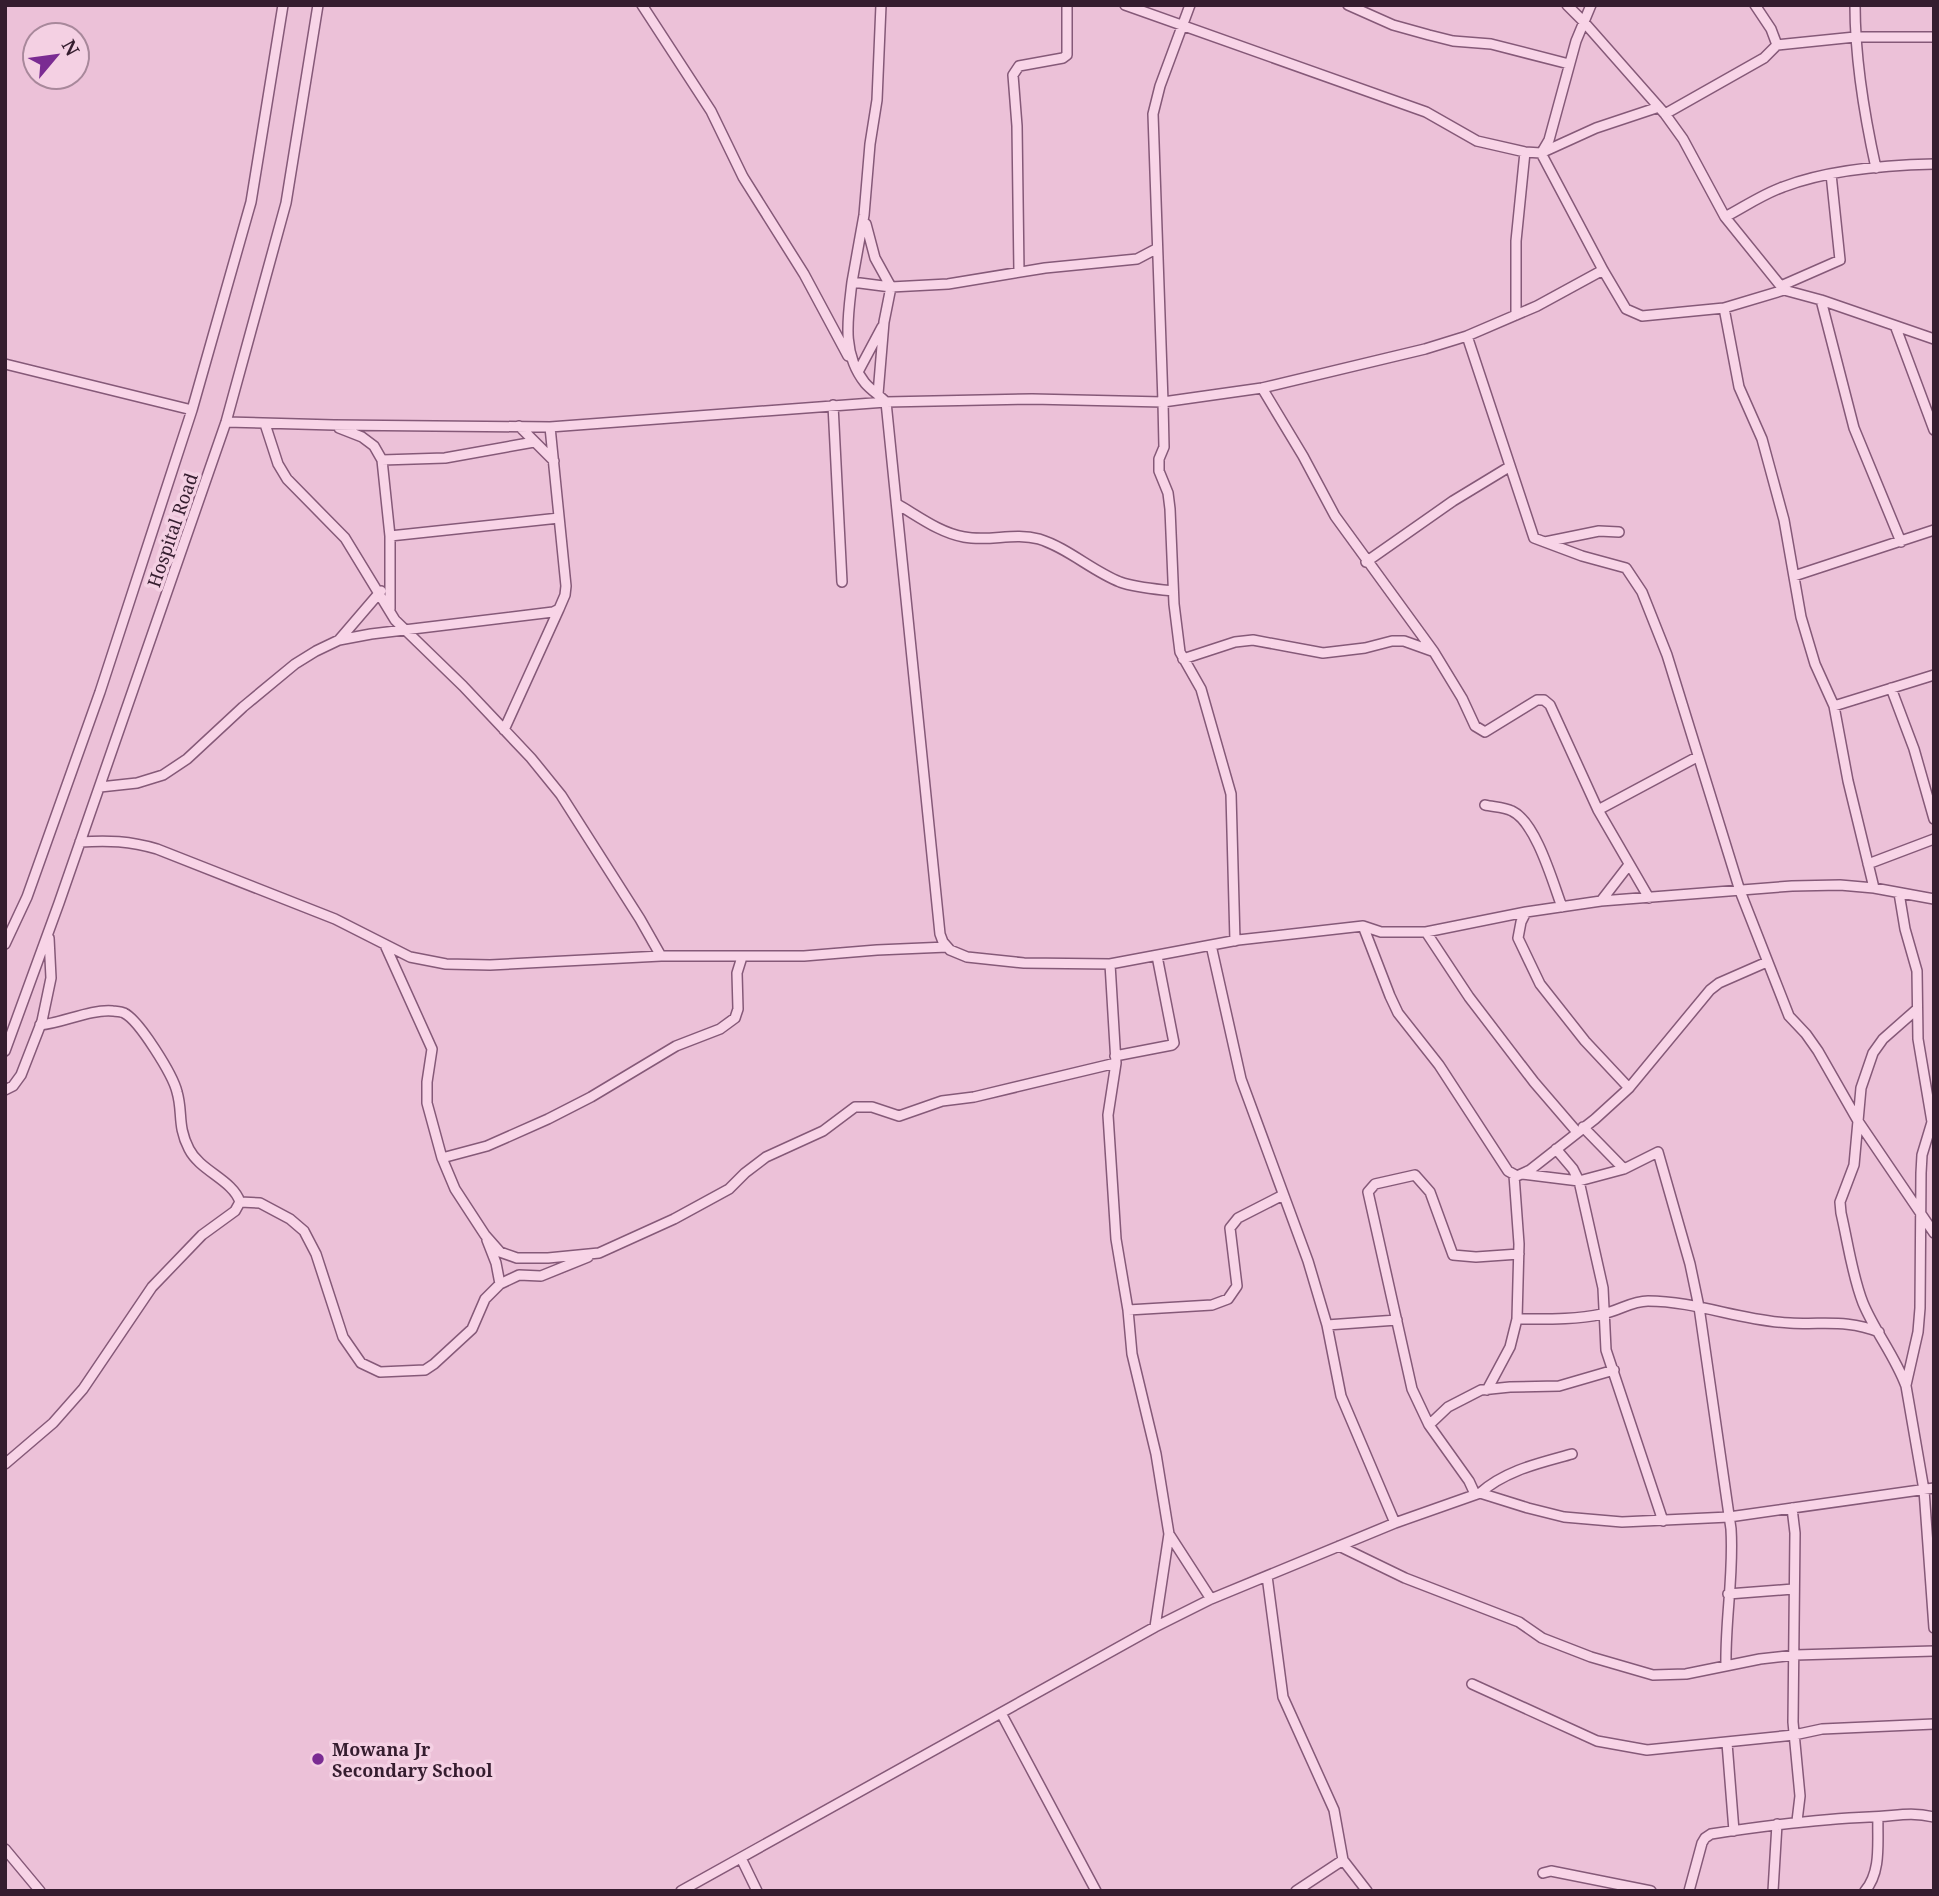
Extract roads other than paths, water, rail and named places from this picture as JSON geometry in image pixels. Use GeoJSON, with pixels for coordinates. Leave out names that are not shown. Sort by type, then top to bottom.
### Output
{"type":"FeatureCollection","features":[{"type":"Feature","properties":{"kind":"street"},"geometry":{"type":"LineString","coordinates":[[5,944],[27,897],[100,692],[192,410],[251,202],[283,5]]}},
{"type":"Feature","properties":{"kind":"street","name":"Hospital Road"},"geometry":{"type":"LineString","coordinates":[[5,1051],[100,787],[226,422],[286,203],[318,5]]}},
{"type":"Feature","properties":{"kind":"street"},"geometry":{"type":"LineString","coordinates":[[642,5],[711,111],[743,177],[804,274],[851,361],[866,384],[886,402],[940,934],[947,947],[958,955],[991,961],[1110,964],[1235,941],[1363,926],[1381,932],[1426,932],[1526,912],[1601,901],[1792,886],[1840,885],[1874,888],[1934,899]]}},
{"type":"Feature","properties":{"kind":"street"},"geometry":{"type":"LineString","coordinates":[[851,361],[847,334],[877,100],[881,5]]}},
{"type":"Feature","properties":{"kind":"street"},"geometry":{"type":"LineString","coordinates":[[1019,272],[1017,126],[1013,75],[1019,66],[1067,55],[1068,5]]}},
{"type":"Feature","properties":{"kind":"street"},"geometry":{"type":"LineString","coordinates":[[1125,5],[1426,112],[1477,141],[1541,153],[1596,128],[1662,111],[1764,58],[1777,45],[1855,37],[1934,37]]}},
{"type":"Feature","properties":{"kind":"street"},"geometry":{"type":"LineString","coordinates":[[1190,5],[1160,86],[1153,114],[1164,447],[1159,459],[1159,471],[1171,509],[1176,634],[1183,659],[1206,701],[1231,794],[1235,941]]}},
{"type":"Feature","properties":{"kind":"street"},"geometry":{"type":"LineString","coordinates":[[1348,5],[1393,25],[1417,32],[1453,41],[1491,44],[1569,64]]}},
{"type":"Feature","properties":{"kind":"street"},"geometry":{"type":"LineString","coordinates":[[1567,5],[1662,111],[1683,139],[1725,216],[1783,287],[1934,339]]}},
{"type":"Feature","properties":{"kind":"street"},"geometry":{"type":"LineString","coordinates":[[1541,153],[1549,140],[1569,64],[1583,20],[1591,5]]}},
{"type":"Feature","properties":{"kind":"street"},"geometry":{"type":"LineString","coordinates":[[1755,5],[1771,29],[1777,45]]}},
{"type":"Feature","properties":{"kind":"street"},"geometry":{"type":"LineString","coordinates":[[1855,5],[1855,37],[1862,105],[1875,168]]}},
{"type":"Feature","properties":{"kind":"street"},"geometry":{"type":"LineString","coordinates":[[1516,315],[1516,241],[1525,152]]}},
{"type":"Feature","properties":{"kind":"street"},"geometry":{"type":"LineString","coordinates":[[1541,153],[1626,309],[1642,316],[1724,308],[1783,287],[1840,260],[1831,174]]}},
{"type":"Feature","properties":{"kind":"street"},"geometry":{"type":"LineString","coordinates":[[1725,216],[1783,187],[1831,174],[1934,164]]}},
{"type":"Feature","properties":{"kind":"street"},"geometry":{"type":"LineString","coordinates":[[864,215],[875,258],[891,287],[884,322],[878,394]]}},
{"type":"Feature","properties":{"kind":"street"},"geometry":{"type":"LineString","coordinates":[[852,282],[891,287],[948,284],[1019,272],[1137,259],[1156,249]]}},
{"type":"Feature","properties":{"kind":"street"},"geometry":{"type":"LineString","coordinates":[[1137,259],[1157,265]]}},
{"type":"Feature","properties":{"kind":"street"},"geometry":{"type":"LineString","coordinates":[[226,422],[551,427],[886,402],[1032,399],[1163,402],[1262,388],[1425,349],[1467,336],[1537,306],[1603,270]]}},
{"type":"Feature","properties":{"kind":"street"},"geometry":{"type":"LineString","coordinates":[[1821,300],[1854,428],[1901,542]]}},
{"type":"Feature","properties":{"kind":"street"},"geometry":{"type":"LineString","coordinates":[[1724,308],[1739,387],[1762,439],[1784,520],[1801,617],[1815,664],[1834,706],[1848,781],[1874,888]]}},
{"type":"Feature","properties":{"kind":"street"},"geometry":{"type":"LineString","coordinates":[[858,372],[884,322]]}},
{"type":"Feature","properties":{"kind":"street"},"geometry":{"type":"LineString","coordinates":[[1896,328],[1934,430]]}},
{"type":"Feature","properties":{"kind":"street"},"geometry":{"type":"LineString","coordinates":[[1467,336],[1534,538],[1626,568],[1642,592],[1667,655],[1740,891],[1789,1016],[1818,1051],[1858,1121],[1934,1233]]}},
{"type":"Feature","properties":{"kind":"street"},"geometry":{"type":"LineString","coordinates":[[5,364],[192,410]]}},
{"type":"Feature","properties":{"kind":"street"},"geometry":{"type":"LineString","coordinates":[[1262,388],[1335,516],[1434,652],[1479,730],[1485,732],[1538,700],[1545,700],[1550,705],[1598,810],[1648,898]]}},
{"type":"Feature","properties":{"kind":"street"},"geometry":{"type":"LineString","coordinates":[[833,405],[842,582]]}},
{"type":"Feature","properties":{"kind":"street"},"geometry":{"type":"LineString","coordinates":[[265,424],[278,464],[287,479],[345,538],[395,620],[531,758],[561,795],[661,956]]}},
{"type":"Feature","properties":{"kind":"street"},"geometry":{"type":"LineString","coordinates":[[334,425],[374,446],[382,460],[390,536],[391,613]]}},
{"type":"Feature","properties":{"kind":"street"},"geometry":{"type":"LineString","coordinates":[[519,426],[554,461]]}},
{"type":"Feature","properties":{"kind":"street"},"geometry":{"type":"LineString","coordinates":[[504,730],[565,594],[551,427]]}},
{"type":"Feature","properties":{"kind":"street"},"geometry":{"type":"LineString","coordinates":[[382,460],[445,458],[534,442]]}},
{"type":"Feature","properties":{"kind":"street"},"geometry":{"type":"LineString","coordinates":[[1366,562],[1453,501],[1509,467]]}},
{"type":"Feature","properties":{"kind":"street"},"geometry":{"type":"LineString","coordinates":[[897,504],[947,532],[965,538],[1012,535],[1040,539],[1121,582],[1173,591]]}},
{"type":"Feature","properties":{"kind":"street"},"geometry":{"type":"LineString","coordinates":[[390,536],[559,518]]}},
{"type":"Feature","properties":{"kind":"street"},"geometry":{"type":"LineString","coordinates":[[1794,576],[1934,530]]}},
{"type":"Feature","properties":{"kind":"street"},"geometry":{"type":"LineString","coordinates":[[1541,542],[1600,531],[1619,532]]}},
{"type":"Feature","properties":{"kind":"street"},"geometry":{"type":"LineString","coordinates":[[339,640],[389,581]]}},
{"type":"Feature","properties":{"kind":"street"},"geometry":{"type":"LineString","coordinates":[[100,787],[137,783],[163,775],[206,744],[243,707],[295,664],[316,650],[339,640],[553,612],[559,609]]}},
{"type":"Feature","properties":{"kind":"street"},"geometry":{"type":"LineString","coordinates":[[1404,642],[1413,625]]}},
{"type":"Feature","properties":{"kind":"street"},"geometry":{"type":"LineString","coordinates":[[1183,659],[1253,639],[1323,653],[1365,648],[1392,641],[1434,652]]}},
{"type":"Feature","properties":{"kind":"street"},"geometry":{"type":"LineString","coordinates":[[1834,706],[1934,675]]}},
{"type":"Feature","properties":{"kind":"street"},"geometry":{"type":"LineString","coordinates":[[1891,688],[1914,749],[1934,819]]}},
{"type":"Feature","properties":{"kind":"street"},"geometry":{"type":"LineString","coordinates":[[1598,810],[1697,757]]}},
{"type":"Feature","properties":{"kind":"street"},"geometry":{"type":"LineString","coordinates":[[1485,805],[1511,811],[1527,825],[1562,907]]}},
{"type":"Feature","properties":{"kind":"street"},"geometry":{"type":"LineString","coordinates":[[1868,864],[1934,839]]}},
{"type":"Feature","properties":{"kind":"street"},"geometry":{"type":"LineString","coordinates":[[80,842],[113,840],[157,849],[312,909],[410,957],[446,964],[490,965],[661,956],[804,956],[947,947]]}},
{"type":"Feature","properties":{"kind":"street"},"geometry":{"type":"LineString","coordinates":[[1601,901],[1628,866]]}},
{"type":"Feature","properties":{"kind":"street"},"geometry":{"type":"LineString","coordinates":[[1899,892],[1905,929],[1917,971],[1918,1039],[1932,1122],[1922,1155],[1918,1332],[1906,1385]]}},
{"type":"Feature","properties":{"kind":"street"},"geometry":{"type":"LineString","coordinates":[[1526,912],[1518,938],[1540,984],[1585,1041],[1629,1088]]}},
{"type":"Feature","properties":{"kind":"street"},"geometry":{"type":"LineString","coordinates":[[1363,926],[1398,1013],[1439,1065],[1502,1163],[1518,1175],[1579,1181],[1623,1169],[1658,1152],[1699,1307],[1729,1517],[1732,1547],[1726,1666]]}},
{"type":"Feature","properties":{"kind":"street"},"geometry":{"type":"LineString","coordinates":[[1426,932],[1469,997],[1538,1088],[1623,1169]]}},
{"type":"Feature","properties":{"kind":"street"},"geometry":{"type":"LineString","coordinates":[[5,1090],[13,1086],[22,1075],[40,1025],[51,978],[48,933]]}},
{"type":"Feature","properties":{"kind":"street"},"geometry":{"type":"LineString","coordinates":[[385,945],[432,1049],[426,1082],[427,1104],[442,1158],[456,1189],[485,1235],[500,1252],[517,1258],[548,1258],[599,1252]]}},
{"type":"Feature","properties":{"kind":"street"},"geometry":{"type":"LineString","coordinates":[[1211,945],[1241,1079],[1308,1261],[1327,1325],[1341,1396],[1395,1523]]}},
{"type":"Feature","properties":{"kind":"street"},"geometry":{"type":"LineString","coordinates":[[240,1202],[260,1203],[290,1219],[304,1231],[316,1254],[343,1338],[361,1363],[372,1370],[425,1370],[472,1329],[485,1299],[500,1284],[519,1275],[541,1276],[674,1219],[729,1189],[766,1157],[824,1131],[855,1107],[872,1107],[900,1116],[942,1101],[974,1097],[1172,1045],[1174,1043],[1157,956]]}},
{"type":"Feature","properties":{"kind":"street"},"geometry":{"type":"LineString","coordinates":[[442,1158],[487,1146],[548,1119],[591,1097],[676,1046],[720,1030],[735,1018],[738,1009],[737,973],[742,957]]}},
{"type":"Feature","properties":{"kind":"street"},"geometry":{"type":"LineString","coordinates":[[1518,1175],[1556,1149],[1629,1088],[1710,990],[1719,983],[1767,962]]}},
{"type":"Feature","properties":{"kind":"street"},"geometry":{"type":"LineString","coordinates":[[1110,964],[1115,1060],[1108,1115],[1116,1238],[1132,1354],[1156,1454],[1169,1534],[1155,1627]]}},
{"type":"Feature","properties":{"kind":"street"},"geometry":{"type":"LineString","coordinates":[[1917,1009],[1883,1039],[1872,1053],[1861,1088],[1854,1165],[1840,1202],[1856,1282],[1864,1304],[1906,1385],[1929,1489],[1934,1628]]}},
{"type":"Feature","properties":{"kind":"street"},"geometry":{"type":"LineString","coordinates":[[40,1025],[109,1011],[123,1012],[141,1032],[172,1078],[178,1094],[179,1123],[189,1150],[201,1166],[234,1191],[240,1202]]}},
{"type":"Feature","properties":{"kind":"street"},"geometry":{"type":"LineString","coordinates":[[1556,1149],[1573,1169],[1579,1181],[1601,1278],[1606,1314],[1606,1350],[1663,1521]]}},
{"type":"Feature","properties":{"kind":"street"},"geometry":{"type":"LineString","coordinates":[[1519,1254],[1476,1257],[1453,1255],[1437,1208],[1415,1175],[1375,1184],[1368,1192],[1412,1389],[1429,1425],[1478,1493],[1564,1517],[1612,1522],[1729,1517],[1929,1489]]}},
{"type":"Feature","properties":{"kind":"street"},"geometry":{"type":"LineString","coordinates":[[1487,1390],[1510,1347],[1517,1320],[1518,1175]]}},
{"type":"Feature","properties":{"kind":"street"},"geometry":{"type":"LineString","coordinates":[[1128,1310],[1212,1305],[1228,1299],[1237,1286],[1230,1228],[1238,1218],[1283,1195]]}},
{"type":"Feature","properties":{"kind":"street"},"geometry":{"type":"LineString","coordinates":[[5,1464],[54,1423],[83,1389],[152,1287],[202,1234],[235,1211],[240,1202]]}},
{"type":"Feature","properties":{"kind":"street"},"geometry":{"type":"LineString","coordinates":[[485,1235],[496,1263],[500,1284]]}},
{"type":"Feature","properties":{"kind":"street"},"geometry":{"type":"LineString","coordinates":[[1517,1320],[1606,1314],[1640,1302],[1699,1307],[1790,1323],[1853,1324],[1879,1332]]}},
{"type":"Feature","properties":{"kind":"street"},"geometry":{"type":"LineString","coordinates":[[1327,1325],[1397,1320]]}},
{"type":"Feature","properties":{"kind":"street"},"geometry":{"type":"LineString","coordinates":[[1429,1425],[1448,1407],[1463,1398],[1487,1390],[1559,1386],[1614,1370]]}},
{"type":"Feature","properties":{"kind":"street"},"geometry":{"type":"LineString","coordinates":[[681,1891],[1155,1627],[1211,1599],[1395,1523],[1478,1493],[1497,1479],[1529,1466],[1573,1454]]}},
{"type":"Feature","properties":{"kind":"street"},"geometry":{"type":"LineString","coordinates":[[1792,1507],[1795,1533],[1794,1735],[1800,1797],[1797,1821]]}},
{"type":"Feature","properties":{"kind":"street"},"geometry":{"type":"LineString","coordinates":[[1169,1534],[1211,1599]]}},
{"type":"Feature","properties":{"kind":"street"},"geometry":{"type":"LineString","coordinates":[[1339,1546],[1405,1577],[1520,1622],[1542,1638],[1591,1657],[1653,1675],[1665,1676],[1795,1655],[1934,1651]]}},
{"type":"Feature","properties":{"kind":"street"},"geometry":{"type":"LineString","coordinates":[[1267,1576],[1283,1697],[1334,1810],[1343,1860],[1367,1891]]}},
{"type":"Feature","properties":{"kind":"street"},"geometry":{"type":"LineString","coordinates":[[1728,1594],[1793,1588]]}},
{"type":"Feature","properties":{"kind":"street"},"geometry":{"type":"LineString","coordinates":[[1472,1684],[1597,1741],[1647,1750],[1794,1735],[1822,1729],[1934,1724]]}},
{"type":"Feature","properties":{"kind":"street"},"geometry":{"type":"LineString","coordinates":[[1001,1713],[1096,1891]]}},
{"type":"Feature","properties":{"kind":"street"},"geometry":{"type":"LineString","coordinates":[[1727,1743],[1734,1831]]}},
{"type":"Feature","properties":{"kind":"street"},"geometry":{"type":"LineString","coordinates":[[1689,1891],[1705,1838],[1711,1835],[1797,1821],[1914,1812],[1934,1817]]}},
{"type":"Feature","properties":{"kind":"street"},"geometry":{"type":"LineString","coordinates":[[1865,1891],[1877,1870],[1878,1816]]}},
{"type":"Feature","properties":{"kind":"street"},"geometry":{"type":"LineString","coordinates":[[1773,1891],[1777,1824]]}},
{"type":"Feature","properties":{"kind":"street"},"geometry":{"type":"LineString","coordinates":[[5,1849],[40,1891]]}},
{"type":"Feature","properties":{"kind":"street"},"geometry":{"type":"LineString","coordinates":[[741,1858],[757,1891]]}},
{"type":"Feature","properties":{"kind":"street"},"geometry":{"type":"LineString","coordinates":[[1296,1891],[1343,1860]]}},
{"type":"Feature","properties":{"kind":"street"},"geometry":{"type":"LineString","coordinates":[[1543,1873],[1551,1871],[1651,1891]]}},
{"type":"Feature","properties":{"kind":"place","name":"Mowana Jr Secondary School"},"geometry":{"type":"Point","coordinates":[318,1759]}}]}
